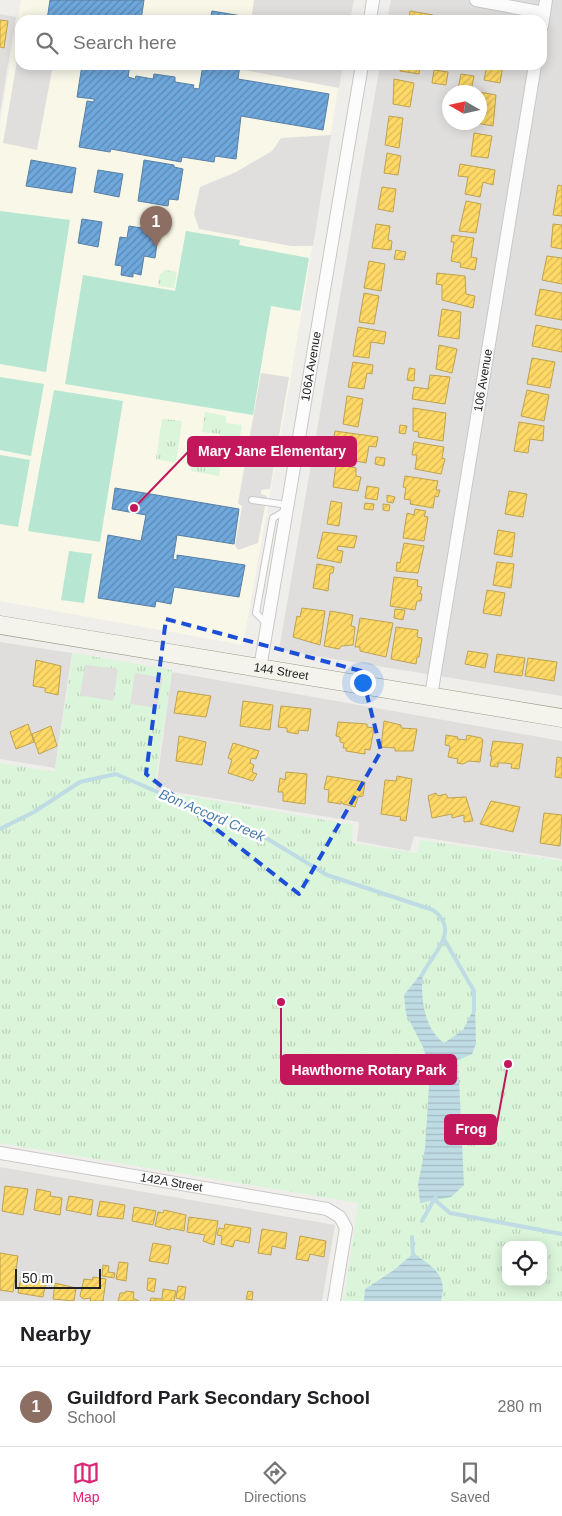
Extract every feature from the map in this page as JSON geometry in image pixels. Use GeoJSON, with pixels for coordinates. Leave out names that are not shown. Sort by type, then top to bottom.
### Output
{"type":"FeatureCollection","features":[{"type":"Feature","properties":{"kind":"main road","name":"144 Street"},"geometry":{"type":"LineString","coordinates":[[0,625],[562,718]]}},
{"type":"Feature","properties":{"kind":"street"},"geometry":{"type":"LineString","coordinates":[[371,15],[373,0]]}},
{"type":"Feature","properties":{"kind":"street"},"geometry":{"type":"LineString","coordinates":[[476,0],[545,6]]}},
{"type":"Feature","properties":{"kind":"street","name":"106A Avenue"},"geometry":{"type":"LineString","coordinates":[[260,668],[361,70]]}},
{"type":"Feature","properties":{"kind":"street","name":"106 Avenue"},"geometry":{"type":"LineString","coordinates":[[431,696],[535,70]]}},
{"type":"Feature","properties":{"kind":"street","name":"142A Street"},"geometry":{"type":"LineString","coordinates":[[0,1153],[327,1209],[340,1217],[346,1228],[334,1301]]}},
{"type":"Feature","properties":{"kind":"lane"},"geometry":{"type":"LineString","coordinates":[[252,500],[288,507]]}},
{"type":"Feature","properties":{"kind":"highlighted area"},"geometry":{"type":"Polygon","coordinates":[[[166,619],[361,671],[381,751],[299,894],[146,774],[166,619]]]}},
{"type":"Feature","properties":{"kind":"shaded area"},"geometry":{"type":"Polygon","coordinates":[[[21,0],[353,0],[351,15],[18,15],[21,0]]]}},
{"type":"Feature","properties":{"kind":"shaded area"},"geometry":{"type":"Polygon","coordinates":[[[254,0],[354,0],[351,15],[252,15],[254,0]]]}},
{"type":"Feature","properties":{"kind":"shaded area"},"geometry":{"type":"Polygon","coordinates":[[[391,0],[562,0],[562,696],[279,650],[379,70],[547,70],[547,15],[388,15],[391,0]]]}},
{"type":"Feature","properties":{"kind":"shaded area"},"geometry":{"type":"Polygon","coordinates":[[[0,14],[15,17],[15,23],[0,112],[0,14]]]}},
{"type":"Feature","properties":{"kind":"shaded area"},"geometry":{"type":"Polygon","coordinates":[[[15,35],[15,70],[341,70],[291,376],[243,645],[0,601],[0,123],[15,35]]]}},
{"type":"Feature","properties":{"kind":"shaded area"},"geometry":{"type":"Polygon","coordinates":[[[15,70],[52,70],[37,150],[3,143],[15,70]]]}},
{"type":"Feature","properties":{"kind":"shaded area"},"geometry":{"type":"Polygon","coordinates":[[[244,70],[342,70],[339,88],[244,70]]]}},
{"type":"Feature","properties":{"kind":"shaded area"},"geometry":{"type":"Polygon","coordinates":[[[331,135],[313,246],[291,246],[199,229],[194,214],[200,187],[236,172],[272,151],[281,138],[331,135]]]}},
{"type":"Feature","properties":{"kind":"shaded area"},"geometry":{"type":"Polygon","coordinates":[[[261,373],[289,377],[270,489],[261,490],[261,494],[267,496],[258,543],[238,550],[235,546],[242,506],[238,503],[261,373]]]}},
{"type":"Feature","properties":{"kind":"shaded area"},"geometry":{"type":"Polygon","coordinates":[[[0,642],[72,653],[55,768],[0,759],[0,642]]]}},
{"type":"Feature","properties":{"kind":"shaded area"},"geometry":{"type":"Polygon","coordinates":[[[85,665],[118,669],[113,701],[80,695],[85,665]]]}},
{"type":"Feature","properties":{"kind":"shaded area"},"geometry":{"type":"Polygon","coordinates":[[[172,672],[562,741],[562,859],[414,836],[410,851],[357,841],[359,822],[156,789],[172,672]]]}},
{"type":"Feature","properties":{"kind":"shaded area"},"geometry":{"type":"Polygon","coordinates":[[[135,673],[163,678],[157,708],[130,704],[135,673]]]}},
{"type":"Feature","properties":{"kind":"shaded area"},"geometry":{"type":"Polygon","coordinates":[[[0,1167],[335,1225],[322,1301],[0,1301],[0,1167]]]}},
{"type":"Feature","properties":{"kind":"green space"},"geometry":{"type":"Polygon","coordinates":[[[0,211],[70,220],[46,372],[0,364],[0,211]]]}},
{"type":"Feature","properties":{"kind":"green space"},"geometry":{"type":"Polygon","coordinates":[[[186,231],[240,240],[239,245],[309,258],[300,311],[271,306],[253,415],[65,384],[83,275],[175,291],[186,231]]]}},
{"type":"Feature","properties":{"kind":"green space"},"geometry":{"type":"Polygon","coordinates":[[[166,270],[177,272],[174,288],[158,286],[160,274],[166,270]]]}},
{"type":"Feature","properties":{"kind":"green space"},"geometry":{"type":"Polygon","coordinates":[[[0,377],[44,384],[31,456],[0,450],[0,377]]]}},
{"type":"Feature","properties":{"kind":"green space"},"geometry":{"type":"Polygon","coordinates":[[[54,390],[123,401],[100,542],[28,531],[54,390]]]}},
{"type":"Feature","properties":{"kind":"green space"},"geometry":{"type":"Polygon","coordinates":[[[205,412],[226,416],[226,423],[242,425],[238,446],[219,444],[220,434],[202,432],[205,412]]]}},
{"type":"Feature","properties":{"kind":"green space"},"geometry":{"type":"Polygon","coordinates":[[[162,419],[182,421],[176,463],[156,459],[162,419]]]}},
{"type":"Feature","properties":{"kind":"green space"},"geometry":{"type":"Polygon","coordinates":[[[199,440],[209,442],[219,450],[218,455],[222,456],[219,476],[191,471],[193,449],[198,450],[199,440]]]}},
{"type":"Feature","properties":{"kind":"green space"},"geometry":{"type":"Polygon","coordinates":[[[0,455],[30,460],[18,527],[0,524],[0,455]]]}},
{"type":"Feature","properties":{"kind":"green space"},"geometry":{"type":"Polygon","coordinates":[[[69,551],[92,554],[84,603],[61,600],[69,551]]]}},
{"type":"Feature","properties":{"kind":"green space"},"geometry":{"type":"Polygon","coordinates":[[[73,653],[172,670],[154,790],[353,825],[352,843],[417,853],[420,840],[562,861],[562,1301],[344,1301],[358,1203],[0,1143],[0,763],[55,772],[73,653]]]}},
{"type":"Feature","properties":{"kind":"water"},"geometry":{"type":"Polygon","coordinates":[[[423,971],[424,1010],[431,1029],[444,1043],[463,1030],[475,1006],[476,1044],[472,1054],[458,1060],[464,1185],[451,1197],[420,1203],[418,1184],[425,1149],[430,1070],[423,1047],[406,1014],[404,995],[423,971]]]}},
{"type":"Feature","properties":{"kind":"water"},"geometry":{"type":"Polygon","coordinates":[[[414,1253],[433,1268],[441,1278],[443,1292],[441,1301],[364,1301],[365,1289],[394,1270],[414,1253]]]}},
{"type":"Feature","properties":{"kind":"building: Homes"},"geometry":{"type":"Polygon","coordinates":[[[410,11],[433,15],[410,15],[410,11]]]}},
{"type":"Feature","properties":{"kind":"building: Homes"},"geometry":{"type":"Polygon","coordinates":[[[0,20],[8,21],[4,48],[0,47],[0,20]]]}},
{"type":"Feature","properties":{"kind":"building: Homes"},"geometry":{"type":"Polygon","coordinates":[[[400,70],[419,70],[419,74],[400,70]]]}},
{"type":"Feature","properties":{"kind":"building: Homes"},"geometry":{"type":"Polygon","coordinates":[[[434,70],[448,72],[446,85],[432,83],[434,70]]]}},
{"type":"Feature","properties":{"kind":"building: Homes"},"geometry":{"type":"Polygon","coordinates":[[[486,70],[502,70],[500,83],[484,80],[486,70]]]}},
{"type":"Feature","properties":{"kind":"building: Homes"},"geometry":{"type":"Polygon","coordinates":[[[461,74],[474,76],[472,85],[459,85],[461,74]]]}},
{"type":"Feature","properties":{"kind":"building: Homes"},"geometry":{"type":"Polygon","coordinates":[[[394,79],[414,83],[410,107],[393,104],[394,79]]]}},
{"type":"Feature","properties":{"kind":"building: Homes"},"geometry":{"type":"Polygon","coordinates":[[[487,93],[496,95],[493,126],[487,125],[487,93]]]}},
{"type":"Feature","properties":{"kind":"building: Homes"},"geometry":{"type":"Polygon","coordinates":[[[389,116],[403,118],[399,148],[385,145],[389,116]]]}},
{"type":"Feature","properties":{"kind":"building: Homes"},"geometry":{"type":"Polygon","coordinates":[[[474,133],[492,136],[488,158],[471,156],[474,133]]]}},
{"type":"Feature","properties":{"kind":"building: Homes"},"geometry":{"type":"Polygon","coordinates":[[[387,153],[401,156],[398,175],[384,173],[387,153]]]}},
{"type":"Feature","properties":{"kind":"building: Homes"},"geometry":{"type":"Polygon","coordinates":[[[460,164],[495,170],[493,185],[483,182],[480,197],[465,194],[468,177],[458,176],[460,164]]]}},
{"type":"Feature","properties":{"kind":"building: Homes"},"geometry":{"type":"Polygon","coordinates":[[[558,185],[562,186],[562,216],[553,215],[558,185]]]}},
{"type":"Feature","properties":{"kind":"building: Homes"},"geometry":{"type":"Polygon","coordinates":[[[382,187],[396,189],[393,212],[378,209],[382,187]]]}},
{"type":"Feature","properties":{"kind":"building: Homes"},"geometry":{"type":"Polygon","coordinates":[[[466,201],[481,204],[476,233],[459,231],[466,201]]]}},
{"type":"Feature","properties":{"kind":"building: Homes"},"geometry":{"type":"Polygon","coordinates":[[[376,224],[390,226],[388,240],[392,241],[391,250],[372,248],[376,224]]]}},
{"type":"Feature","properties":{"kind":"building: Homes"},"geometry":{"type":"Polygon","coordinates":[[[553,224],[562,225],[562,249],[551,247],[553,224]]]}},
{"type":"Feature","properties":{"kind":"building: Homes"},"geometry":{"type":"Polygon","coordinates":[[[452,235],[474,238],[471,257],[477,258],[475,270],[460,267],[461,263],[451,261],[454,242],[451,242],[452,235]]]}},
{"type":"Feature","properties":{"kind":"building: Homes"},"geometry":{"type":"Polygon","coordinates":[[[396,250],[406,252],[404,260],[394,259],[396,250]]]}},
{"type":"Feature","properties":{"kind":"building: Homes"},"geometry":{"type":"Polygon","coordinates":[[[547,256],[562,258],[562,284],[542,280],[547,256]]]}},
{"type":"Feature","properties":{"kind":"building: Homes"},"geometry":{"type":"Polygon","coordinates":[[[369,261],[385,264],[381,291],[364,288],[369,261]]]}},
{"type":"Feature","properties":{"kind":"building: Homes"},"geometry":{"type":"Polygon","coordinates":[[[437,273],[465,276],[466,294],[475,296],[473,308],[442,300],[442,285],[436,284],[437,273]]]}},
{"type":"Feature","properties":{"kind":"building: Homes"},"geometry":{"type":"Polygon","coordinates":[[[540,289],[562,293],[562,320],[535,315],[540,289]]]}},
{"type":"Feature","properties":{"kind":"building: Homes"},"geometry":{"type":"Polygon","coordinates":[[[364,293],[379,296],[374,324],[359,322],[364,293]]]}},
{"type":"Feature","properties":{"kind":"building: Homes"},"geometry":{"type":"Polygon","coordinates":[[[442,309],[461,312],[459,339],[438,336],[442,309]]]}},
{"type":"Feature","properties":{"kind":"building: Homes"},"geometry":{"type":"Polygon","coordinates":[[[536,325],[562,330],[562,352],[532,346],[536,325]]]}},
{"type":"Feature","properties":{"kind":"building: Homes"},"geometry":{"type":"Polygon","coordinates":[[[358,327],[386,332],[384,344],[371,342],[369,358],[353,356],[358,327]]]}},
{"type":"Feature","properties":{"kind":"building: Homes"},"geometry":{"type":"Polygon","coordinates":[[[439,345],[457,349],[452,373],[436,369],[439,345]]]}},
{"type":"Feature","properties":{"kind":"building: Homes"},"geometry":{"type":"Polygon","coordinates":[[[532,358],[555,362],[550,388],[527,384],[532,358]]]}},
{"type":"Feature","properties":{"kind":"building: Homes"},"geometry":{"type":"Polygon","coordinates":[[[353,362],[373,365],[372,374],[367,373],[364,389],[348,387],[353,362]]]}},
{"type":"Feature","properties":{"kind":"building: Homes"},"geometry":{"type":"Polygon","coordinates":[[[409,368],[415,369],[414,381],[407,380],[409,368]]]}},
{"type":"Feature","properties":{"kind":"building: Homes"},"geometry":{"type":"Polygon","coordinates":[[[430,375],[450,377],[445,404],[412,399],[414,387],[428,389],[430,375]]]}},
{"type":"Feature","properties":{"kind":"building: Homes"},"geometry":{"type":"Polygon","coordinates":[[[527,390],[549,395],[544,421],[521,416],[527,390]]]}},
{"type":"Feature","properties":{"kind":"building: Homes"},"geometry":{"type":"Polygon","coordinates":[[[347,396],[363,399],[358,427],[343,424],[347,396]]]}},
{"type":"Feature","properties":{"kind":"building: Homes"},"geometry":{"type":"Polygon","coordinates":[[[413,408],[446,413],[443,441],[418,437],[419,432],[413,431],[413,408]]]}},
{"type":"Feature","properties":{"kind":"building: Homes"},"geometry":{"type":"Polygon","coordinates":[[[519,422],[544,426],[543,441],[530,439],[528,453],[514,451],[519,422]]]}},
{"type":"Feature","properties":{"kind":"building: Homes"},"geometry":{"type":"Polygon","coordinates":[[[400,425],[407,426],[405,434],[399,433],[400,425]]]}},
{"type":"Feature","properties":{"kind":"building: Homes"},"geometry":{"type":"Polygon","coordinates":[[[335,431],[378,437],[376,447],[369,446],[366,463],[331,456],[335,431]]]}},
{"type":"Feature","properties":{"kind":"building: Homes"},"geometry":{"type":"Polygon","coordinates":[[[414,442],[444,447],[442,458],[445,459],[441,474],[415,469],[417,455],[412,455],[414,442]]]}},
{"type":"Feature","properties":{"kind":"building: Homes"},"geometry":{"type":"Polygon","coordinates":[[[376,457],[385,458],[384,466],[375,464],[376,457]]]}},
{"type":"Feature","properties":{"kind":"building: Homes"},"geometry":{"type":"Polygon","coordinates":[[[336,464],[356,468],[356,476],[361,477],[358,491],[333,487],[336,464]]]}},
{"type":"Feature","properties":{"kind":"building: Homes"},"geometry":{"type":"Polygon","coordinates":[[[405,476],[438,481],[436,490],[440,490],[438,497],[435,496],[433,508],[410,504],[411,500],[404,499],[406,488],[403,487],[405,476]]]}},
{"type":"Feature","properties":{"kind":"building: Homes"},"geometry":{"type":"Polygon","coordinates":[[[367,486],[379,488],[377,500],[365,498],[367,486]]]}},
{"type":"Feature","properties":{"kind":"building: Homes"},"geometry":{"type":"Polygon","coordinates":[[[509,491],[527,494],[523,517],[505,514],[509,491]]]}},
{"type":"Feature","properties":{"kind":"building: Homes"},"geometry":{"type":"Polygon","coordinates":[[[387,495],[395,497],[393,503],[387,502],[387,495]]]}},
{"type":"Feature","properties":{"kind":"building: Homes"},"geometry":{"type":"Polygon","coordinates":[[[331,501],[342,503],[339,526],[327,524],[331,501]]]}},
{"type":"Feature","properties":{"kind":"building: Homes"},"geometry":{"type":"Polygon","coordinates":[[[365,503],[374,504],[373,510],[364,509],[365,503]]]}},
{"type":"Feature","properties":{"kind":"building: Homes"},"geometry":{"type":"Polygon","coordinates":[[[383,504],[390,505],[389,511],[383,510],[383,504]]]}},
{"type":"Feature","properties":{"kind":"building: Homes"},"geometry":{"type":"Polygon","coordinates":[[[415,509],[426,511],[424,516],[428,517],[424,541],[403,538],[407,513],[414,515],[415,509]]]}},
{"type":"Feature","properties":{"kind":"building: Homes"},"geometry":{"type":"Polygon","coordinates":[[[498,530],[515,533],[512,557],[494,554],[498,530]]]}},
{"type":"Feature","properties":{"kind":"building: Homes"},"geometry":{"type":"Polygon","coordinates":[[[323,532],[357,536],[354,548],[338,546],[337,550],[343,551],[341,563],[317,558],[323,532]]]}},
{"type":"Feature","properties":{"kind":"building: Homes"},"geometry":{"type":"Polygon","coordinates":[[[404,543],[424,546],[418,573],[396,571],[397,562],[400,563],[404,543]]]}},
{"type":"Feature","properties":{"kind":"building: Homes"},"geometry":{"type":"Polygon","coordinates":[[[497,562],[514,564],[511,588],[493,585],[497,562]]]}},
{"type":"Feature","properties":{"kind":"building: Homes"},"geometry":{"type":"Polygon","coordinates":[[[317,564],[334,567],[333,573],[330,573],[328,591],[313,588],[317,564]]]}},
{"type":"Feature","properties":{"kind":"building: Homes"},"geometry":{"type":"Polygon","coordinates":[[[394,577],[418,580],[417,586],[422,587],[420,594],[422,594],[421,601],[417,601],[415,610],[390,606],[394,577]]]}},
{"type":"Feature","properties":{"kind":"building: Homes"},"geometry":{"type":"Polygon","coordinates":[[[487,590],[505,593],[501,616],[483,613],[487,590]]]}},
{"type":"Feature","properties":{"kind":"building: Homes"},"geometry":{"type":"Polygon","coordinates":[[[302,608],[325,611],[320,645],[293,637],[297,616],[300,617],[302,608]]]}},
{"type":"Feature","properties":{"kind":"building: Homes"},"geometry":{"type":"Polygon","coordinates":[[[395,609],[405,610],[403,620],[394,618],[395,609]]]}},
{"type":"Feature","properties":{"kind":"building: Homes"},"geometry":{"type":"Polygon","coordinates":[[[330,611],[353,615],[351,626],[355,627],[353,645],[341,646],[339,649],[324,646],[330,611]]]}},
{"type":"Feature","properties":{"kind":"building: Homes"},"geometry":{"type":"Polygon","coordinates":[[[360,618],[393,623],[386,657],[360,651],[360,647],[355,647],[360,618]]]}},
{"type":"Feature","properties":{"kind":"building: Homes"},"geometry":{"type":"Polygon","coordinates":[[[396,627],[418,630],[417,637],[422,638],[416,664],[391,659],[396,627]]]}},
{"type":"Feature","properties":{"kind":"building: Homes"},"geometry":{"type":"Polygon","coordinates":[[[468,651],[488,654],[485,668],[465,664],[468,651]]]}},
{"type":"Feature","properties":{"kind":"building: Homes"},"geometry":{"type":"Polygon","coordinates":[[[497,654],[525,658],[522,676],[494,672],[497,654]]]}},
{"type":"Feature","properties":{"kind":"building: Homes"},"geometry":{"type":"Polygon","coordinates":[[[528,658],[557,662],[554,681],[525,676],[528,658]]]}},
{"type":"Feature","properties":{"kind":"building: Homes"},"geometry":{"type":"Polygon","coordinates":[[[36,660],[61,666],[58,695],[45,692],[45,688],[33,686],[36,660]]]}},
{"type":"Feature","properties":{"kind":"building: Homes"},"geometry":{"type":"Polygon","coordinates":[[[178,691],[211,696],[206,717],[174,713],[178,691]]]}},
{"type":"Feature","properties":{"kind":"building: Homes"},"geometry":{"type":"Polygon","coordinates":[[[243,701],[273,705],[270,730],[240,726],[243,701]]]}},
{"type":"Feature","properties":{"kind":"building: Homes"},"geometry":{"type":"Polygon","coordinates":[[[281,706],[311,709],[308,731],[299,730],[298,734],[287,732],[287,728],[278,727],[281,706]]]}},
{"type":"Feature","properties":{"kind":"building: Homes"},"geometry":{"type":"Polygon","coordinates":[[[384,721],[401,725],[401,728],[417,729],[413,751],[395,751],[395,748],[381,747],[384,721]]]}},
{"type":"Feature","properties":{"kind":"building: Homes"},"geometry":{"type":"Polygon","coordinates":[[[338,722],[367,724],[367,727],[374,728],[370,750],[365,749],[365,754],[346,751],[346,748],[343,748],[344,743],[340,742],[340,737],[336,736],[338,722]]]}},
{"type":"Feature","properties":{"kind":"building: Homes"},"geometry":{"type":"Polygon","coordinates":[[[28,724],[34,742],[16,749],[10,732],[28,724]]]}},
{"type":"Feature","properties":{"kind":"building: Homes"},"geometry":{"type":"Polygon","coordinates":[[[51,726],[57,746],[39,754],[32,734],[51,726]]]}},
{"type":"Feature","properties":{"kind":"building: Homes"},"geometry":{"type":"Polygon","coordinates":[[[446,735],[466,740],[467,735],[481,738],[483,740],[480,762],[469,761],[463,764],[457,763],[458,759],[448,757],[450,746],[445,745],[446,735]]]}},
{"type":"Feature","properties":{"kind":"building: Homes"},"geometry":{"type":"Polygon","coordinates":[[[179,736],[206,742],[202,765],[176,761],[179,736]]]}},
{"type":"Feature","properties":{"kind":"building: Homes"},"geometry":{"type":"Polygon","coordinates":[[[493,741],[523,744],[519,769],[511,768],[512,764],[505,763],[498,763],[498,767],[490,766],[493,741]]]}},
{"type":"Feature","properties":{"kind":"building: Homes"},"geometry":{"type":"Polygon","coordinates":[[[233,743],[259,751],[256,759],[251,758],[250,763],[254,765],[252,772],[257,774],[253,781],[228,773],[232,760],[228,758],[233,743]]]}},
{"type":"Feature","properties":{"kind":"building: Homes"},"geometry":{"type":"Polygon","coordinates":[[[557,757],[562,758],[562,778],[555,777],[557,757]]]}},
{"type":"Feature","properties":{"kind":"building: Homes"},"geometry":{"type":"Polygon","coordinates":[[[286,772],[307,774],[305,804],[283,801],[283,792],[278,792],[280,778],[285,780],[286,772]]]}},
{"type":"Feature","properties":{"kind":"building: Homes"},"geometry":{"type":"Polygon","coordinates":[[[327,776],[365,782],[363,796],[358,797],[355,807],[343,804],[341,801],[341,804],[328,802],[329,790],[324,789],[327,776]]]}},
{"type":"Feature","properties":{"kind":"building: Homes"},"geometry":{"type":"Polygon","coordinates":[[[397,776],[412,779],[406,821],[400,820],[401,817],[381,814],[385,780],[396,781],[397,776]]]}},
{"type":"Feature","properties":{"kind":"building: Homes"},"geometry":{"type":"Polygon","coordinates":[[[436,793],[438,796],[446,794],[448,798],[466,797],[473,821],[464,822],[464,815],[452,818],[452,814],[432,818],[428,796],[436,793]]]}},
{"type":"Feature","properties":{"kind":"building: Homes"},"geometry":{"type":"Polygon","coordinates":[[[491,801],[520,807],[513,832],[480,824],[491,801]]]}},
{"type":"Feature","properties":{"kind":"building: Homes"},"geometry":{"type":"Polygon","coordinates":[[[544,813],[562,815],[560,846],[540,843],[544,813]]]}},
{"type":"Feature","properties":{"kind":"building: Homes"},"geometry":{"type":"Polygon","coordinates":[[[5,1186],[28,1189],[23,1215],[2,1211],[5,1186]]]}},
{"type":"Feature","properties":{"kind":"building: Homes"},"geometry":{"type":"Polygon","coordinates":[[[37,1189],[51,1192],[50,1196],[62,1198],[60,1215],[34,1210],[37,1189]]]}},
{"type":"Feature","properties":{"kind":"building: Homes"},"geometry":{"type":"Polygon","coordinates":[[[69,1196],[93,1200],[91,1215],[66,1210],[69,1196]]]}},
{"type":"Feature","properties":{"kind":"building: Homes"},"geometry":{"type":"Polygon","coordinates":[[[100,1201],[125,1205],[123,1219],[97,1216],[100,1201]]]}},
{"type":"Feature","properties":{"kind":"building: Homes"},"geometry":{"type":"Polygon","coordinates":[[[134,1207],[156,1211],[153,1225],[132,1221],[134,1207]]]}},
{"type":"Feature","properties":{"kind":"building: Homes"},"geometry":{"type":"Polygon","coordinates":[[[164,1210],[186,1215],[184,1231],[155,1226],[158,1212],[163,1213],[164,1210]]]}},
{"type":"Feature","properties":{"kind":"building: Homes"},"geometry":{"type":"Polygon","coordinates":[[[189,1217],[218,1221],[214,1245],[203,1241],[205,1235],[187,1232],[189,1217]]]}},
{"type":"Feature","properties":{"kind":"building: Homes"},"geometry":{"type":"Polygon","coordinates":[[[225,1224],[251,1228],[249,1243],[235,1240],[233,1247],[221,1244],[222,1236],[217,1235],[219,1228],[224,1229],[225,1224]]]}},
{"type":"Feature","properties":{"kind":"building: Homes"},"geometry":{"type":"Polygon","coordinates":[[[262,1229],[287,1233],[285,1249],[272,1246],[271,1255],[258,1253],[262,1229]]]}},
{"type":"Feature","properties":{"kind":"building: Homes"},"geometry":{"type":"Polygon","coordinates":[[[300,1236],[326,1241],[324,1257],[310,1254],[308,1261],[296,1259],[300,1236]]]}},
{"type":"Feature","properties":{"kind":"building: Homes"},"geometry":{"type":"Polygon","coordinates":[[[153,1243],[171,1246],[168,1264],[149,1261],[153,1243]]]}},
{"type":"Feature","properties":{"kind":"building: Homes"},"geometry":{"type":"Polygon","coordinates":[[[0,1253],[18,1256],[13,1292],[0,1290],[0,1253]]]}},
{"type":"Feature","properties":{"kind":"building: Homes"},"geometry":{"type":"Polygon","coordinates":[[[119,1262],[128,1263],[126,1281],[116,1279],[119,1262]]]}},
{"type":"Feature","properties":{"kind":"building: Homes"},"geometry":{"type":"Polygon","coordinates":[[[103,1265],[109,1266],[108,1272],[115,1273],[114,1278],[102,1276],[103,1265]]]}},
{"type":"Feature","properties":{"kind":"building: Homes"},"geometry":{"type":"Polygon","coordinates":[[[21,1277],[46,1281],[43,1297],[18,1293],[21,1277]]]}},
{"type":"Feature","properties":{"kind":"building: Homes"},"geometry":{"type":"Polygon","coordinates":[[[93,1277],[106,1279],[103,1301],[90,1301],[91,1298],[83,1299],[80,1296],[84,1279],[92,1280],[93,1277]]]}},
{"type":"Feature","properties":{"kind":"building: Homes"},"geometry":{"type":"Polygon","coordinates":[[[148,1278],[156,1279],[154,1292],[147,1290],[148,1278]]]}},
{"type":"Feature","properties":{"kind":"building: Homes"},"geometry":{"type":"Polygon","coordinates":[[[55,1283],[76,1288],[74,1301],[53,1299],[55,1283]]]}},
{"type":"Feature","properties":{"kind":"building: Homes"},"geometry":{"type":"Polygon","coordinates":[[[178,1286],[186,1287],[184,1300],[176,1298],[178,1286]]]}},
{"type":"Feature","properties":{"kind":"building: Homes"},"geometry":{"type":"Polygon","coordinates":[[[163,1289],[176,1291],[174,1301],[150,1301],[151,1298],[162,1299],[163,1289]]]}},
{"type":"Feature","properties":{"kind":"building: Homes"},"geometry":{"type":"Polygon","coordinates":[[[126,1291],[134,1292],[133,1298],[139,1301],[118,1301],[120,1293],[125,1293],[126,1291]]]}},
{"type":"Feature","properties":{"kind":"building: Homes"},"geometry":{"type":"Polygon","coordinates":[[[248,1291],[253,1292],[252,1300],[246,1299],[248,1291]]]}},
{"type":"Feature","properties":{"kind":"building: Schools"},"geometry":{"type":"Polygon","coordinates":[[[50,0],[144,0],[142,15],[48,15],[50,0]]]}},
{"type":"Feature","properties":{"kind":"building: Schools"},"geometry":{"type":"Polygon","coordinates":[[[212,11],[236,15],[211,15],[212,11]]]}},
{"type":"Feature","properties":{"kind":"building: Schools"},"geometry":{"type":"Polygon","coordinates":[[[81,70],[129,70],[128,77],[135,79],[136,76],[153,79],[154,74],[175,77],[175,82],[194,85],[193,88],[199,89],[202,70],[239,70],[238,79],[329,94],[323,130],[241,116],[236,159],[215,156],[214,162],[182,157],[181,162],[111,149],[110,152],[79,147],[87,101],[94,102],[94,99],[77,97],[81,70]]]}},
{"type":"Feature","properties":{"kind":"building: Schools"},"geometry":{"type":"Polygon","coordinates":[[[31,160],[76,168],[72,193],[26,186],[31,160]]]}},
{"type":"Feature","properties":{"kind":"building: Schools"},"geometry":{"type":"Polygon","coordinates":[[[144,160],[174,165],[174,167],[183,169],[178,200],[169,199],[168,206],[138,201],[144,160]]]}},
{"type":"Feature","properties":{"kind":"building: Schools"},"geometry":{"type":"Polygon","coordinates":[[[98,170],[123,174],[119,197],[94,192],[98,170]]]}},
{"type":"Feature","properties":{"kind":"building: Schools"},"geometry":{"type":"Polygon","coordinates":[[[82,219],[102,222],[98,247],[78,243],[82,219]]]}},
{"type":"Feature","properties":{"kind":"building: Schools"},"geometry":{"type":"Polygon","coordinates":[[[129,226],[148,229],[147,235],[158,237],[155,258],[144,256],[141,275],[133,273],[133,277],[121,275],[122,266],[115,265],[120,237],[127,238],[129,226]]]}},
{"type":"Feature","properties":{"kind":"building: Schools"},"geometry":{"type":"Polygon","coordinates":[[[115,488],[239,509],[234,544],[177,535],[173,559],[177,560],[177,555],[245,565],[239,597],[174,587],[171,604],[156,601],[155,607],[98,598],[108,535],[141,541],[146,515],[112,509],[115,488]]]}},
{"type":"Feature","properties":{"kind":"waterway","name":"Bon Accord Creek"},"geometry":{"type":"LineString","coordinates":[[0,829],[34,812],[80,782],[116,774],[227,822],[258,833],[327,875],[433,910],[441,918],[445,926],[445,935],[422,975]]}},
{"type":"Feature","properties":{"kind":"waterway"},"geometry":{"type":"LineString","coordinates":[[444,939],[474,991],[474,1011]]}},
{"type":"Feature","properties":{"kind":"waterway"},"geometry":{"type":"LineString","coordinates":[[422,1221],[436,1196]]}},
{"type":"Feature","properties":{"kind":"waterway"},"geometry":{"type":"LineString","coordinates":[[435,1200],[450,1213],[562,1234]]}},
{"type":"Feature","properties":{"kind":"waterway"},"geometry":{"type":"LineString","coordinates":[[412,1237],[413,1256]]}},
{"type":"Feature","properties":{"kind":"place","name":"Guildford Park Secondary School"},"geometry":{"type":"Point","coordinates":[156,247]}},
{"type":"Feature","properties":{"kind":"place","name":"Mary Jane Elementary"},"geometry":{"type":"Point","coordinates":[134,508]}},
{"type":"Feature","properties":{"kind":"place","name":"Hawthorne Rotary Park"},"geometry":{"type":"Point","coordinates":[281,1002]}},
{"type":"Feature","properties":{"kind":"place","name":"Frog"},"geometry":{"type":"Point","coordinates":[508,1064]}}]}
